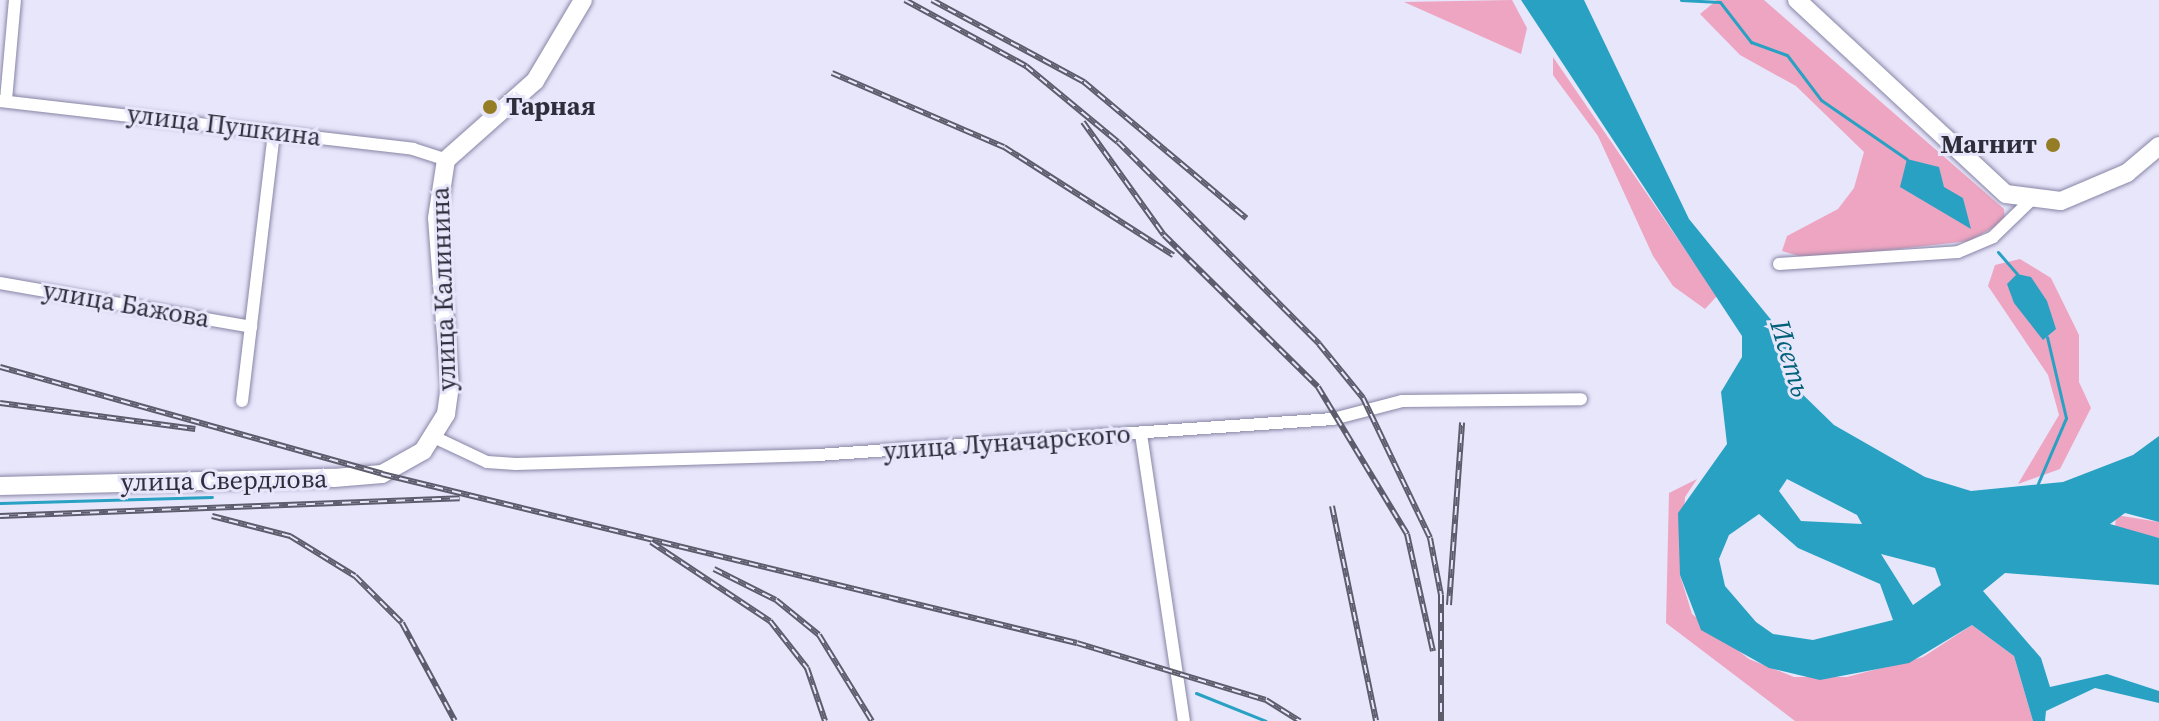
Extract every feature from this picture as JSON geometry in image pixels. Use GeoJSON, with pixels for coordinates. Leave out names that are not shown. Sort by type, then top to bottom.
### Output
{"type":"FeatureCollection","features":[{"type":"Feature","properties":{"kind":"main road","name":"улица Калинина"},"geometry":{"type":"LineString","coordinates":[[436,438],[450,387],[437,218],[446,160],[535,81],[583,0]]}},
{"type":"Feature","properties":{"kind":"main road"},"geometry":{"type":"LineString","coordinates":[[1797,0],[1984,179],[2029,202],[2093,191],[2159,146]]}},
{"type":"Feature","properties":{"kind":"main road","name":"улица Свердлова"},"geometry":{"type":"LineString","coordinates":[[0,486],[382,474],[436,438]]}},
{"type":"Feature","properties":{"kind":"street"},"geometry":{"type":"LineString","coordinates":[[3,100],[15,0]]}},
{"type":"Feature","properties":{"kind":"street","name":"улица Пушкина"},"geometry":{"type":"LineString","coordinates":[[3,100],[413,149],[446,160]]}},
{"type":"Feature","properties":{"kind":"street"},"geometry":{"type":"LineString","coordinates":[[242,401],[274,131]]}},
{"type":"Feature","properties":{"kind":"street"},"geometry":{"type":"LineString","coordinates":[[1779,264],[1958,252],[1993,237],[2029,202]]}},
{"type":"Feature","properties":{"kind":"street","name":"улица Бажова"},"geometry":{"type":"LineString","coordinates":[[0,283],[251,327]]}},
{"type":"Feature","properties":{"kind":"street","name":"улица Луначарского"},"geometry":{"type":"LineString","coordinates":[[436,438],[487,462],[516,464],[953,449],[1333,419],[1402,401],[1581,399]]}},
{"type":"Feature","properties":{"kind":"street"},"geometry":{"type":"LineString","coordinates":[[1141,434],[1184,721]]}},
{"type":"Feature","properties":{"kind":"shaded area"},"geometry":{"type":"Polygon","coordinates":[[[1512,0],[1527,28],[1521,54],[1404,2],[1512,0]]]}},
{"type":"Feature","properties":{"kind":"shaded area"},"geometry":{"type":"Polygon","coordinates":[[[1717,0],[1764,0],[2004,209],[2005,221],[1969,241],[1809,259],[1782,251],[1787,236],[1838,209],[1854,188],[1864,152],[1796,86],[1740,55],[1700,14],[1717,0]],[[1909,174],[1901,187],[1969,227],[1963,198],[1909,174]]]}},
{"type":"Feature","properties":{"kind":"shaded area"},"geometry":{"type":"Polygon","coordinates":[[[1553,57],[1717,296],[1705,309],[1673,286],[1653,256],[1598,136],[1553,75],[1553,57]]]}},
{"type":"Feature","properties":{"kind":"shaded area"},"geometry":{"type":"Polygon","coordinates":[[[2020,259],[2051,278],[2079,335],[2079,382],[2091,408],[2060,469],[2018,484],[2059,415],[2048,375],[1988,286],[1995,265],[2020,259]]]}},
{"type":"Feature","properties":{"kind":"shaded area"},"geometry":{"type":"Polygon","coordinates":[[[1697,479],[1685,497],[1680,575],[1692,614],[1749,659],[1794,677],[1847,677],[1923,657],[1972,625],[2014,656],[2033,721],[1795,721],[1666,623],[1669,493],[1697,479]]]}},
{"type":"Feature","properties":{"kind":"shaded area"},"geometry":{"type":"Polygon","coordinates":[[[2116,515],[2159,522],[2159,538],[2115,529],[2116,515]]]}},
{"type":"Feature","properties":{"kind":"water"},"geometry":{"type":"Polygon","coordinates":[[[1521,0],[1584,0],[1689,219],[1785,337],[1796,388],[1834,425],[1925,477],[1971,491],[2063,482],[2133,455],[2159,436],[2159,522],[2125,513],[2110,524],[2159,538],[2159,585],[2005,573],[1983,591],[2041,658],[2050,687],[2107,674],[2159,691],[2159,703],[2095,688],[2046,711],[2045,721],[2033,721],[2014,656],[1972,625],[1909,663],[1820,680],[1769,668],[1701,630],[1680,575],[1678,513],[1727,444],[1721,392],[1742,357],[1742,336],[1521,0]],[[1787,479],[1779,491],[1801,521],[1862,524],[1857,515],[1787,479]],[[1759,514],[1729,535],[1719,559],[1725,586],[1756,622],[1773,634],[1813,640],[1893,620],[1880,584],[1798,548],[1759,514]],[[1881,554],[1913,605],[1941,585],[1935,568],[1881,554]]]}},
{"type":"Feature","properties":{"kind":"water"},"geometry":{"type":"Polygon","coordinates":[[[1907,159],[1939,167],[1944,187],[1963,198],[1971,229],[1900,187],[1907,159]]]}},
{"type":"Feature","properties":{"kind":"water"},"geometry":{"type":"Polygon","coordinates":[[[2017,274],[2031,277],[2047,301],[2056,329],[2043,340],[2014,303],[2007,284],[2017,274]]]}},
{"type":"Feature","properties":{"kind":"waterway"},"geometry":{"type":"LineString","coordinates":[[1681,0],[1720,2],[1751,42],[1787,55],[1821,100],[1907,159]]}},
{"type":"Feature","properties":{"kind":"waterway"},"geometry":{"type":"LineString","coordinates":[[1998,252],[2017,274]]}},
{"type":"Feature","properties":{"kind":"waterway"},"geometry":{"type":"LineString","coordinates":[[2036,488],[2066,418],[2047,337]]}},
{"type":"Feature","properties":{"kind":"waterway"},"geometry":{"type":"LineString","coordinates":[[0,503],[212,497]]}},
{"type":"Feature","properties":{"kind":"waterway"},"geometry":{"type":"LineString","coordinates":[[1196,693],[1266,721]]}},
{"type":"Feature","properties":{"kind":"railway"},"geometry":{"type":"LineString","coordinates":[[905,0],[1026,66],[1118,142],[1319,344],[1363,398],[1430,538],[1441,595],[1441,721]]}},
{"type":"Feature","properties":{"kind":"railway"},"geometry":{"type":"LineString","coordinates":[[932,0],[1084,82],[1246,218]]}},
{"type":"Feature","properties":{"kind":"railway"},"geometry":{"type":"LineString","coordinates":[[832,73],[1004,147],[1173,255]]}},
{"type":"Feature","properties":{"kind":"railway"},"geometry":{"type":"LineString","coordinates":[[1083,122],[1164,235],[1318,387],[1407,534],[1433,651]]}},
{"type":"Feature","properties":{"kind":"railway"},"geometry":{"type":"LineString","coordinates":[[0,367],[382,474],[1077,643],[1266,700],[1300,721]]}},
{"type":"Feature","properties":{"kind":"railway"},"geometry":{"type":"LineString","coordinates":[[0,403],[195,429]]}},
{"type":"Feature","properties":{"kind":"railway"},"geometry":{"type":"LineString","coordinates":[[1449,605],[1462,422]]}},
{"type":"Feature","properties":{"kind":"railway"},"geometry":{"type":"LineString","coordinates":[[0,516],[460,498]]}},
{"type":"Feature","properties":{"kind":"railway"},"geometry":{"type":"LineString","coordinates":[[1332,506],[1376,721]]}},
{"type":"Feature","properties":{"kind":"railway"},"geometry":{"type":"LineString","coordinates":[[212,516],[290,536],[355,576],[402,623],[455,721]]}},
{"type":"Feature","properties":{"kind":"railway"},"geometry":{"type":"LineString","coordinates":[[651,542],[770,621],[807,668],[825,721]]}},
{"type":"Feature","properties":{"kind":"railway"},"geometry":{"type":"LineString","coordinates":[[714,569],[776,600],[819,635],[872,721]]}},
{"type":"Feature","properties":{"kind":"place","name":"Тарная"},"geometry":{"type":"Point","coordinates":[490,107]}},
{"type":"Feature","properties":{"kind":"place","name":"Магнит"},"geometry":{"type":"Point","coordinates":[2053,145]}},
{"type":"Feature","properties":{"kind":"water label","name":"Исеть"},"geometry":{"type":"Point","coordinates":[1791,358]}}]}
